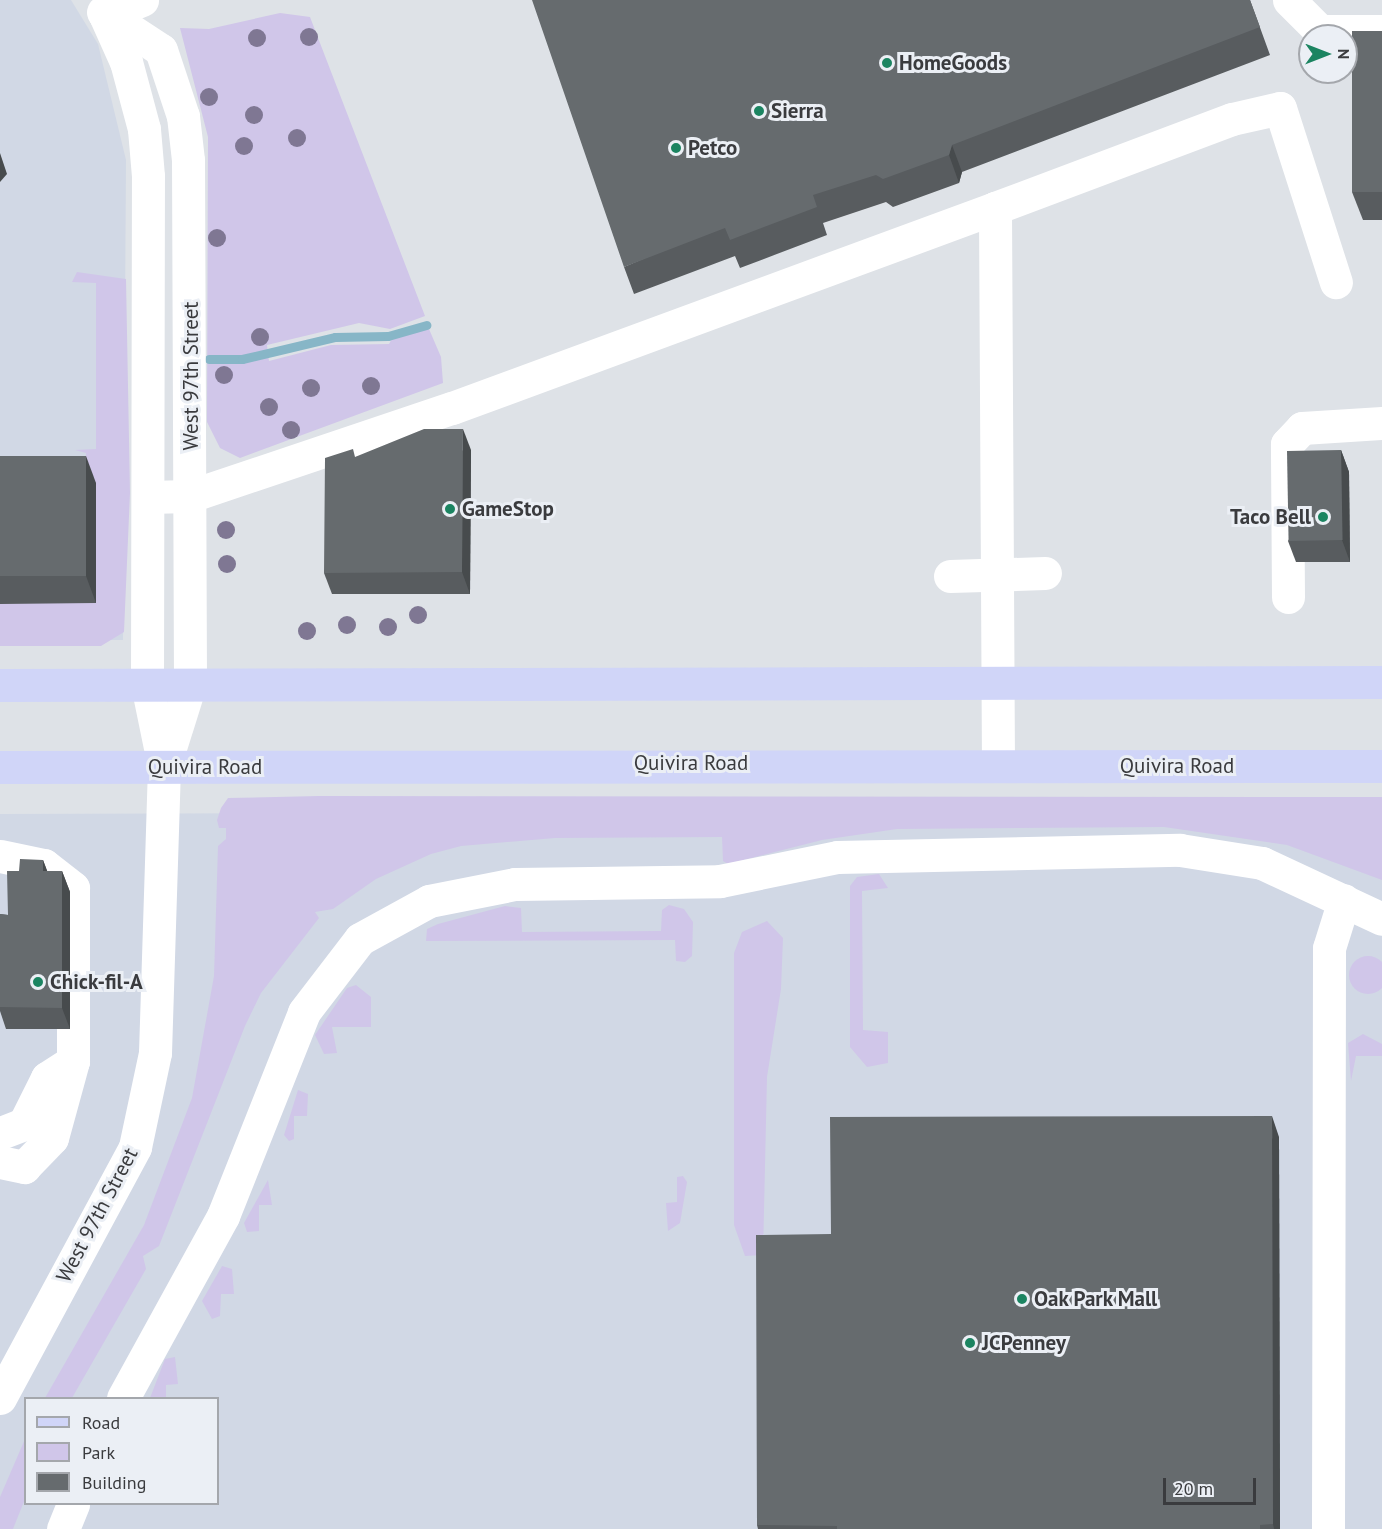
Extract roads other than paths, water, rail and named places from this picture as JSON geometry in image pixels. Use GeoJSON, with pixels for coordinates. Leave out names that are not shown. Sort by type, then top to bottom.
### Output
{"type":"FeatureCollection","features":[{"type":"Feature","properties":{"kind":"main road"},"geometry":{"type":"LineString","coordinates":[[0,685],[1382,682]]}},
{"type":"Feature","properties":{"kind":"main road","name":"Quivira Road"},"geometry":{"type":"LineString","coordinates":[[0,767],[1382,766]]}},
{"type":"Feature","properties":{"kind":"street"},"geometry":{"type":"LineString","coordinates":[[98,7],[142,0]]}},
{"type":"Feature","properties":{"kind":"street"},"geometry":{"type":"LineString","coordinates":[[1289,0],[1320,31],[1382,31]]}},
{"type":"Feature","properties":{"kind":"street","name":"West 97th Street"},"geometry":{"type":"LineString","coordinates":[[98,7],[161,50],[183,116],[191,213],[190,684],[164,767]]}},
{"type":"Feature","properties":{"kind":"street","name":"West 97th Street"},"geometry":{"type":"LineString","coordinates":[[1,1395],[135,1147],[155,1053],[164,767],[147,684],[148,497],[144,129],[126,62],[98,7]]}},
{"type":"Feature","properties":{"kind":"street"},"geometry":{"type":"LineString","coordinates":[[148,497],[190,496],[452,408],[1232,119],[1280,108],[1336,282]]}},
{"type":"Feature","properties":{"kind":"street"},"geometry":{"type":"LineString","coordinates":[[995,208],[998,766]]}},
{"type":"Feature","properties":{"kind":"street"},"geometry":{"type":"LineString","coordinates":[[1288,597],[1287,444],[1302,428],[1382,423]]}},
{"type":"Feature","properties":{"kind":"street"},"geometry":{"type":"LineString","coordinates":[[950,576],[1045,573]]}},
{"type":"Feature","properties":{"kind":"street"},"geometry":{"type":"LineString","coordinates":[[124,1397],[223,1216],[304,1012],[360,939],[429,901],[515,884],[720,881],[837,857],[998,850],[1180,850],[1262,863],[1382,920]]}},
{"type":"Feature","properties":{"kind":"street"},"geometry":{"type":"LineString","coordinates":[[0,856],[44,865],[73,888],[73,1061],[52,1138],[24,1167],[0,1162]]}},
{"type":"Feature","properties":{"kind":"street"},"geometry":{"type":"LineString","coordinates":[[1328,1529],[1329,948],[1344,900]]}},
{"type":"Feature","properties":{"kind":"street"},"geometry":{"type":"LineString","coordinates":[[0,1133],[24,1124],[47,1078],[73,1061]]}},
{"type":"Feature","properties":{"kind":"street"},"geometry":{"type":"LineString","coordinates":[[63,1529],[72,1505]]}},
{"type":"Feature","properties":{"kind":"waterway"},"geometry":{"type":"LineString","coordinates":[[209,359],[242,359],[335,337],[388,336],[426,325]]}},
{"type":"Feature","properties":{"kind":"place","name":"HomeGoods"},"geometry":{"type":"Point","coordinates":[887,63]}},
{"type":"Feature","properties":{"kind":"place","name":"Sierra"},"geometry":{"type":"Point","coordinates":[759,111]}},
{"type":"Feature","properties":{"kind":"place","name":"Petco"},"geometry":{"type":"Point","coordinates":[676,148]}},
{"type":"Feature","properties":{"kind":"place","name":"GameStop"},"geometry":{"type":"Point","coordinates":[450,509]}},
{"type":"Feature","properties":{"kind":"place","name":"Taco Bell"},"geometry":{"type":"Point","coordinates":[1323,517]}},
{"type":"Feature","properties":{"kind":"place","name":"Chick-fil-A"},"geometry":{"type":"Point","coordinates":[38,982]}},
{"type":"Feature","properties":{"kind":"place","name":"Oak Park Mall"},"geometry":{"type":"Point","coordinates":[1022,1299]}},
{"type":"Feature","properties":{"kind":"place","name":"JCPenney"},"geometry":{"type":"Point","coordinates":[970,1343]}}]}
